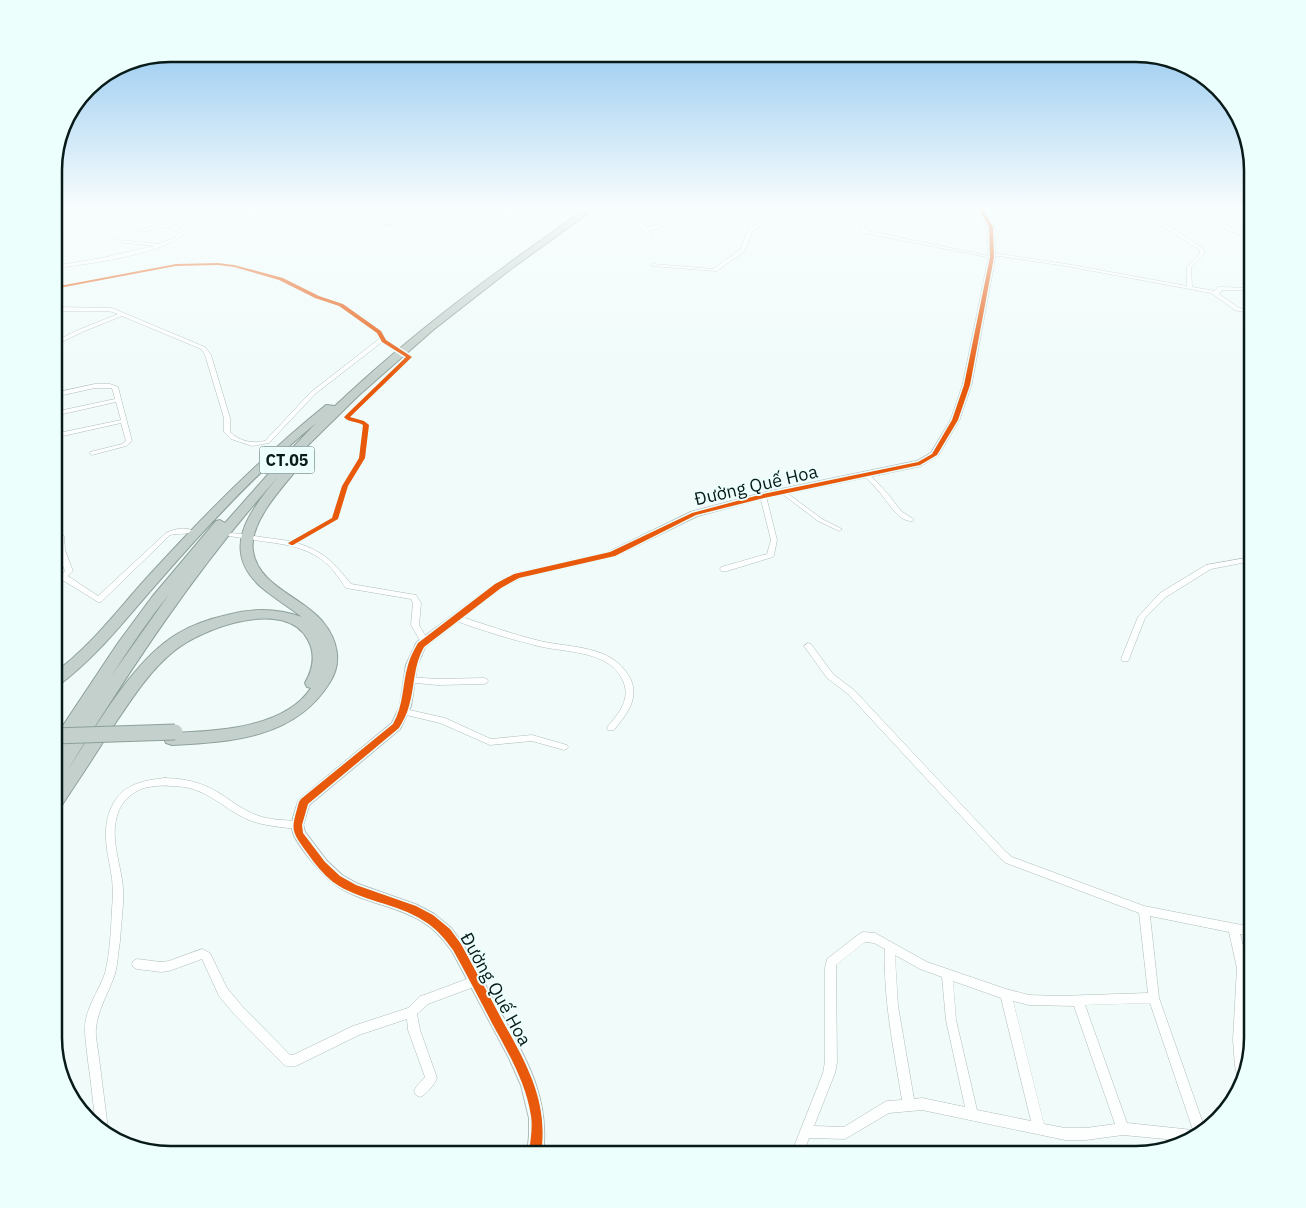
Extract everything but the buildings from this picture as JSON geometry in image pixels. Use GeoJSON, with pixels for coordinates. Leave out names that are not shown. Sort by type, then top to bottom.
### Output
{"type":"FeatureCollection","features":[{"type":"Feature","properties":{"kind":"highway","name":"CT.05"},"geometry":{"type":"LineString","coordinates":[[63,738],[123,647],[163,592],[272,464],[378,362],[469,288],[501,265]]}},
{"type":"Feature","properties":{"kind":"highway","name":"CT.05"},"geometry":{"type":"LineString","coordinates":[[63,763],[134,653],[212,548],[282,465],[379,372],[477,289],[510,265]]}},
{"type":"Feature","properties":{"kind":"highway"},"geometry":{"type":"LineString","coordinates":[[63,744],[234,733],[275,722],[292,714],[302,706],[324,681],[330,668],[331,654],[326,636],[316,623],[265,583],[258,575],[247,556],[246,541],[251,524],[296,463],[354,403],[379,372]]}},
{"type":"Feature","properties":{"kind":"highway"},"geometry":{"type":"LineString","coordinates":[[63,674],[97,644],[181,548],[272,455],[332,405]]}},
{"type":"Feature","properties":{"kind":"highway"},"geometry":{"type":"LineString","coordinates":[[63,736],[174,736],[235,726],[269,717],[286,709],[302,696],[313,681],[319,668],[321,656],[317,639],[308,628],[294,620],[262,614],[240,615],[218,620],[182,637],[144,672],[63,790]]}},
{"type":"Feature","properties":{"kind":"street"},"geometry":{"type":"LineString","coordinates":[[63,286],[171,266],[187,265]]}},
{"type":"Feature","properties":{"kind":"street"},"geometry":{"type":"LineString","coordinates":[[63,309],[100,308],[122,314],[204,348],[226,418],[227,432],[233,438],[254,445],[267,442],[313,393],[384,341],[379,332],[342,305],[317,297],[281,278],[228,265]]}},
{"type":"Feature","properties":{"kind":"street"},"geometry":{"type":"LineString","coordinates":[[658,265],[714,270],[721,265]]}},
{"type":"Feature","properties":{"kind":"street","name":"Đường Quế Hoa"},"geometry":{"type":"LineString","coordinates":[[536,1146],[538,1120],[532,1093],[524,1070],[457,947],[446,932],[429,918],[412,909],[353,888],[337,879],[322,865],[299,834],[297,825],[299,814],[308,798],[396,726],[405,712],[414,654],[425,642],[498,586],[518,576],[612,554],[689,516],[763,496],[928,460],[934,455],[955,420],[967,385],[990,265]]}},
{"type":"Feature","properties":{"kind":"street"},"geometry":{"type":"LineString","coordinates":[[1068,265],[1217,293],[1237,309],[1243,310]]}},
{"type":"Feature","properties":{"kind":"street"},"geometry":{"type":"LineString","coordinates":[[1190,288],[1191,265]]}},
{"type":"Feature","properties":{"kind":"street"},"geometry":{"type":"LineString","coordinates":[[1217,293],[1220,288],[1243,289]]}},
{"type":"Feature","properties":{"kind":"street"},"geometry":{"type":"LineString","coordinates":[[63,340],[122,314]]}},
{"type":"Feature","properties":{"kind":"street"},"geometry":{"type":"LineString","coordinates":[[291,543],[335,520],[345,486],[362,458],[366,425],[350,420],[347,417],[409,357],[401,352]]}},
{"type":"Feature","properties":{"kind":"street"},"geometry":{"type":"LineString","coordinates":[[63,393],[112,385],[115,387],[117,400],[130,437],[128,443],[92,453]]}},
{"type":"Feature","properties":{"kind":"street"},"geometry":{"type":"LineString","coordinates":[[63,412],[117,400]]}},
{"type":"Feature","properties":{"kind":"street"},"geometry":{"type":"LineString","coordinates":[[63,434],[124,420]]}},
{"type":"Feature","properties":{"kind":"street"},"geometry":{"type":"LineString","coordinates":[[866,475],[885,494],[892,506],[900,514],[911,520]]}},
{"type":"Feature","properties":{"kind":"street"},"geometry":{"type":"LineString","coordinates":[[783,492],[820,520],[839,529]]}},
{"type":"Feature","properties":{"kind":"street"},"geometry":{"type":"LineString","coordinates":[[724,569],[759,560],[770,555],[774,540],[763,496]]}},
{"type":"Feature","properties":{"kind":"street"},"geometry":{"type":"LineString","coordinates":[[63,555],[69,571],[65,578],[98,600],[168,534],[176,531],[190,531]]}},
{"type":"Feature","properties":{"kind":"street"},"geometry":{"type":"LineString","coordinates":[[231,535],[242,536]]}},
{"type":"Feature","properties":{"kind":"street"},"geometry":{"type":"LineString","coordinates":[[254,538],[291,543],[319,555],[335,568],[350,586],[412,597],[417,603],[415,625],[425,642]]}},
{"type":"Feature","properties":{"kind":"street"},"geometry":{"type":"LineString","coordinates":[[1125,659],[1142,617],[1163,595],[1209,567],[1243,561]]}},
{"type":"Feature","properties":{"kind":"street"},"geometry":{"type":"LineString","coordinates":[[456,618],[502,635],[604,656],[621,668],[630,687],[632,697],[627,708],[611,728]]}},
{"type":"Feature","properties":{"kind":"street"},"geometry":{"type":"LineString","coordinates":[[808,646],[830,676],[851,692],[1009,860],[1144,910],[1244,931]]}},
{"type":"Feature","properties":{"kind":"street"},"geometry":{"type":"LineString","coordinates":[[410,680],[437,682],[484,681]]}},
{"type":"Feature","properties":{"kind":"street"},"geometry":{"type":"LineString","coordinates":[[405,712],[442,720],[490,742],[532,738],[564,747]]}},
{"type":"Feature","properties":{"kind":"street"},"geometry":{"type":"LineString","coordinates":[[101,1120],[90,1029],[91,1020],[112,964],[118,892],[110,838],[113,815],[122,797],[132,788],[142,783],[177,782],[200,787],[251,817],[297,825]]}},
{"type":"Feature","properties":{"kind":"street"},"geometry":{"type":"LineString","coordinates":[[1144,910],[1154,998],[1198,1125]]}},
{"type":"Feature","properties":{"kind":"street"},"geometry":{"type":"LineString","coordinates":[[1233,929],[1243,973],[1238,1046],[1240,1065]]}},
{"type":"Feature","properties":{"kind":"street"},"geometry":{"type":"LineString","coordinates":[[800,1146],[829,1072],[831,1062],[831,962],[863,936],[876,938],[924,966],[1006,994],[1042,1001],[1154,998]]}},
{"type":"Feature","properties":{"kind":"street"},"geometry":{"type":"LineString","coordinates":[[890,947],[889,966],[894,1020],[909,1104]]}},
{"type":"Feature","properties":{"kind":"street"},"geometry":{"type":"LineString","coordinates":[[137,964],[161,967],[202,954],[206,956],[223,992],[238,1010],[288,1060],[294,1060],[357,1030],[411,1012],[424,1000],[475,981]]}},
{"type":"Feature","properties":{"kind":"street"},"geometry":{"type":"LineString","coordinates":[[947,974],[951,1020],[972,1113]]}},
{"type":"Feature","properties":{"kind":"street"},"geometry":{"type":"LineString","coordinates":[[1006,994],[1039,1128]]}},
{"type":"Feature","properties":{"kind":"street"},"geometry":{"type":"LineString","coordinates":[[1078,1001],[1123,1129]]}},
{"type":"Feature","properties":{"kind":"street"},"geometry":{"type":"LineString","coordinates":[[411,1012],[414,1030],[431,1078],[420,1090]]}},
{"type":"Feature","properties":{"kind":"street"},"geometry":{"type":"LineString","coordinates":[[805,1132],[845,1133],[880,1110],[909,1104],[922,1104],[1076,1135],[1123,1129],[1181,1135]]}},
{"type":"Feature","properties":{"kind":"tunnel"},"geometry":{"type":"LineString","coordinates":[[387,343],[401,352]]}},
{"type":"Feature","properties":{"kind":"cycle path"},"geometry":{"type":"LineString","coordinates":[[63,286],[174,265]]}},
{"type":"Feature","properties":{"kind":"cycle path"},"geometry":{"type":"LineString","coordinates":[[229,265],[281,279],[317,297],[341,305],[379,332],[384,341],[409,357],[347,417],[366,425],[362,458],[345,486],[335,519],[291,543]]}},
{"type":"Feature","properties":{"kind":"cycle path"},"geometry":{"type":"LineString","coordinates":[[536,1146],[537,1118],[529,1085],[514,1053],[457,947],[446,932],[429,918],[412,909],[353,888],[337,879],[322,865],[299,834],[297,825],[304,802],[396,726],[402,716],[412,665],[421,645],[498,586],[517,576],[612,554],[694,514],[763,496],[920,463],[934,455],[955,420],[967,385],[990,265]]}}]}
